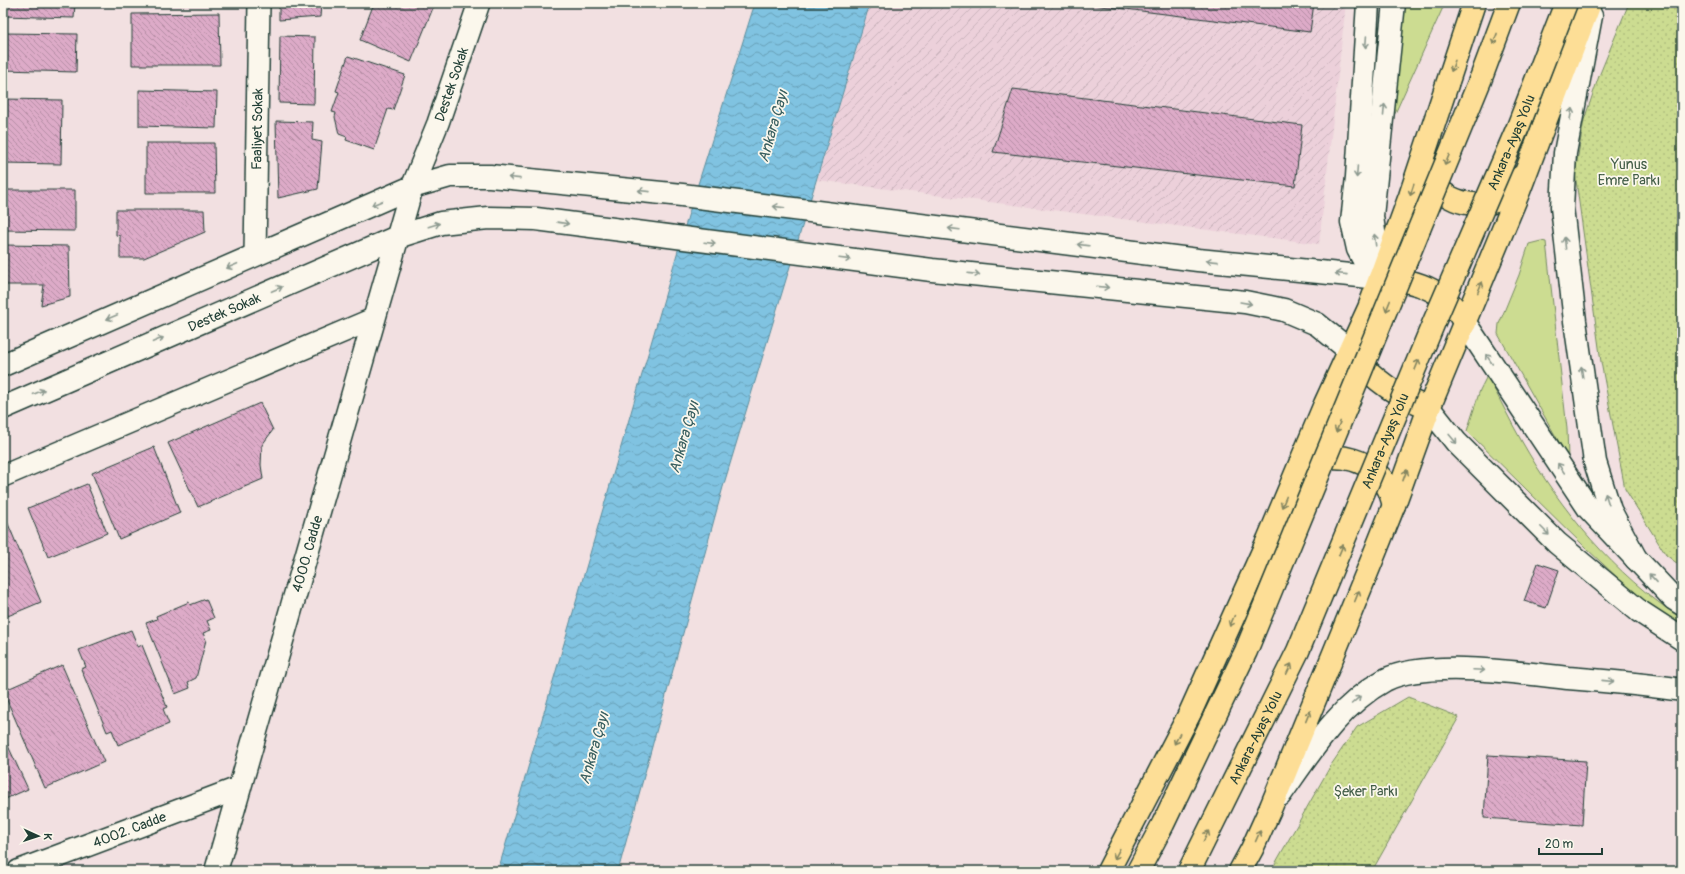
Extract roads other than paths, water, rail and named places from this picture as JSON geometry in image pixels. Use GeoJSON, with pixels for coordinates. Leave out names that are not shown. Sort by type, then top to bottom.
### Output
{"type":"FeatureCollection","features":[{"type":"Feature","properties":{"kind":"highway"},"geometry":{"type":"LineString","coordinates":[[1108,871],[1190,714],[1268,540],[1349,350],[1369,308],[1474,3]]}},
{"type":"Feature","properties":{"kind":"highway"},"geometry":{"type":"LineString","coordinates":[[1138,871],[1163,824],[1246,651],[1481,78],[1509,3]]}},
{"type":"Feature","properties":{"kind":"highway","name":"Ankara-Ayaş Yolu"},"geometry":{"type":"LineString","coordinates":[[1189,871],[1298,651],[1434,322],[1518,126],[1566,3]]}},
{"type":"Feature","properties":{"kind":"highway"},"geometry":{"type":"LineString","coordinates":[[1240,871],[1252,849],[1271,807],[1394,506],[1429,408],[1465,324],[1530,163],[1592,3]]}},
{"type":"Feature","properties":{"kind":"highway"},"geometry":{"type":"LineString","coordinates":[[1430,133],[1428,164],[1431,178],[1448,196],[1460,202],[1472,204],[1497,200],[1517,183],[1530,163]]}},
{"type":"Feature","properties":{"kind":"highway"},"geometry":{"type":"LineString","coordinates":[[1380,278],[1409,281],[1431,289],[1454,307],[1465,324]]}},
{"type":"Feature","properties":{"kind":"highway"},"geometry":{"type":"LineString","coordinates":[[1349,350],[1368,372],[1390,389],[1409,400],[1429,408]]}},
{"type":"Feature","properties":{"kind":"highway"},"geometry":{"type":"LineString","coordinates":[[1296,474],[1310,463],[1328,458],[1346,457],[1357,461],[1378,474],[1388,488],[1394,506]]}},
{"type":"Feature","properties":{"kind":"street","name":"Faaliyet Sokak"},"geometry":{"type":"LineString","coordinates":[[255,255],[260,3]]}},
{"type":"Feature","properties":{"kind":"street","name":"Destek Sokak"},"geometry":{"type":"LineString","coordinates":[[3,408],[397,237],[412,187],[438,122],[479,3]]}},
{"type":"Feature","properties":{"kind":"street"},"geometry":{"type":"LineString","coordinates":[[1368,3],[1357,177],[1352,222],[1358,249],[1366,264],[1380,278]]}},
{"type":"Feature","properties":{"kind":"street"},"geometry":{"type":"LineString","coordinates":[[1380,278],[1372,216],[1394,3]]}},
{"type":"Feature","properties":{"kind":"street"},"geometry":{"type":"LineString","coordinates":[[1592,3],[1565,153],[1562,207],[1575,321],[1595,462],[1610,510],[1636,560]]}},
{"type":"Feature","properties":{"kind":"street"},"geometry":{"type":"LineString","coordinates":[[3,365],[412,187],[450,176],[490,176],[682,194],[1198,260],[1380,278]]}},
{"type":"Feature","properties":{"kind":"street"},"geometry":{"type":"LineString","coordinates":[[397,237],[441,223],[488,218],[536,219],[672,238],[932,270],[1245,302],[1284,310],[1317,324],[1349,350]]}},
{"type":"Feature","properties":{"kind":"street","name":"4000. Cadde"},"geometry":{"type":"LineString","coordinates":[[216,871],[397,237]]}},
{"type":"Feature","properties":{"kind":"street"},"geometry":{"type":"LineString","coordinates":[[3,476],[374,318]]}},
{"type":"Feature","properties":{"kind":"street"},"geometry":{"type":"LineString","coordinates":[[1465,324],[1589,509],[1674,599],[1682,604]]}},
{"type":"Feature","properties":{"kind":"street"},"geometry":{"type":"LineString","coordinates":[[1429,408],[1456,442],[1557,543],[1639,610],[1682,639]]}},
{"type":"Feature","properties":{"kind":"street"},"geometry":{"type":"LineString","coordinates":[[1271,807],[1341,714],[1362,695],[1386,680],[1413,671],[1464,669],[1511,672],[1682,690]]}},
{"type":"Feature","properties":{"kind":"street","name":"4002. Cadde"},"geometry":{"type":"LineString","coordinates":[[19,871],[240,788]]}},
{"type":"Feature","properties":{"kind":"water","name":"Ankara Çayı"},"geometry":{"type":"Polygon","coordinates":[[[755,3],[870,3],[723,487],[618,871],[498,871],[688,216],[755,3]]]}},
{"type":"Feature","properties":{"kind":"park label","name":"Yunus Emre Parkı"},"geometry":{"type":"Point","coordinates":[1629,172]}},
{"type":"Feature","properties":{"kind":"park label","name":"Şeker Parkı"},"geometry":{"type":"Point","coordinates":[1366,791]}}]}
